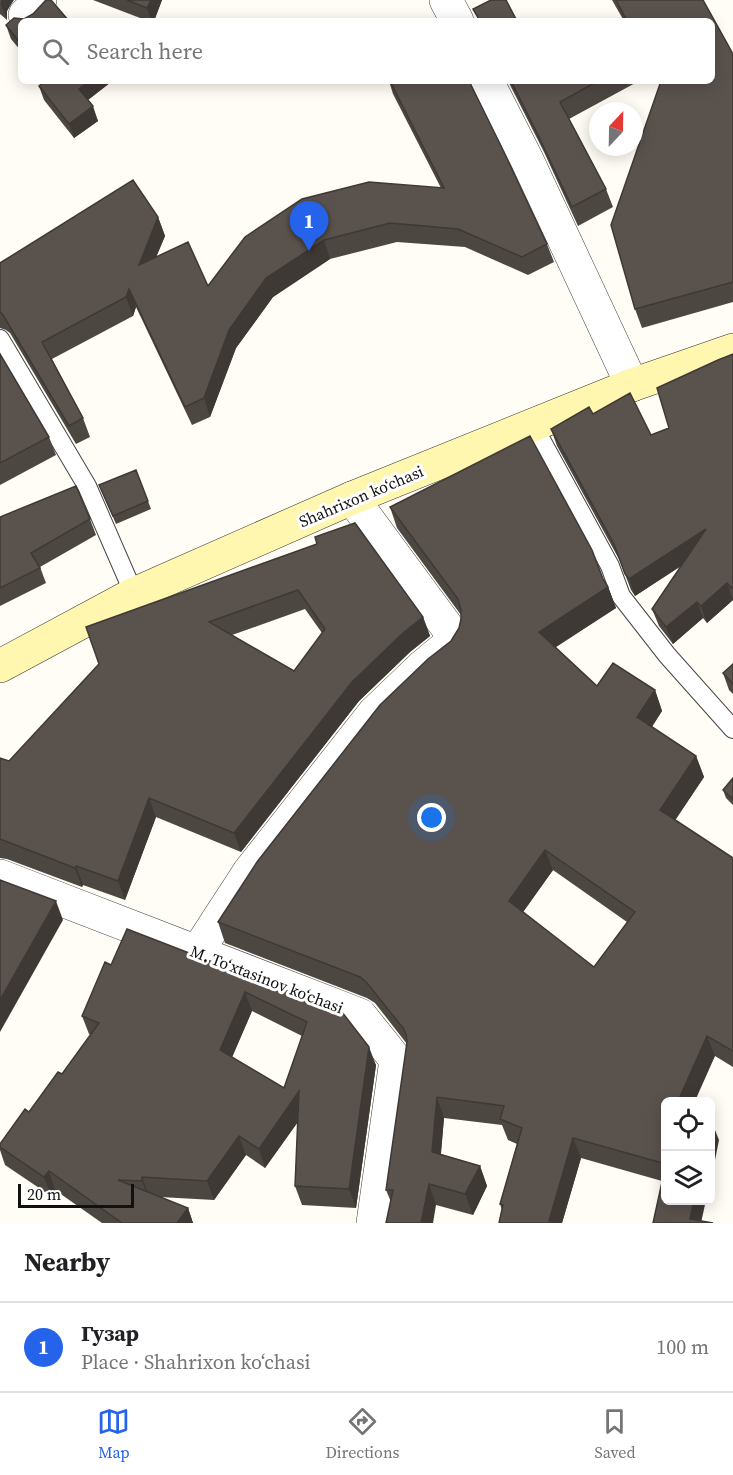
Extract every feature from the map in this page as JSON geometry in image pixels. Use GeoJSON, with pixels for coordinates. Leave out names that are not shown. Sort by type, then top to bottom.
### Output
{"type":"FeatureCollection","features":[{"type":"Feature","properties":{"kind":"street"},"geometry":{"type":"LineString","coordinates":[[446,0],[455,18]]}},
{"type":"Feature","properties":{"kind":"street"},"geometry":{"type":"LineString","coordinates":[[489,84],[527,160],[632,385]]}},
{"type":"Feature","properties":{"kind":"street","name":"Shahrixon koʻchasi"},"geometry":{"type":"LineString","coordinates":[[0,666],[134,594],[352,498],[632,385],[733,350]]}},
{"type":"Feature","properties":{"kind":"street"},"geometry":{"type":"LineString","coordinates":[[197,952],[249,872],[374,713],[446,647],[450,640],[450,631],[352,498]]}},
{"type":"Feature","properties":{"kind":"street","name":"M. Toʻxtasinov koʻchasi"},"geometry":{"type":"LineString","coordinates":[[0,876],[360,1015],[396,1060],[372,1223]]}},
{"type":"Feature","properties":{"kind":"lane"},"geometry":{"type":"LineString","coordinates":[[0,339],[87,486],[134,594]]}},
{"type":"Feature","properties":{"kind":"lane"},"geometry":{"type":"LineString","coordinates":[[533,425],[610,566],[621,596],[667,655],[733,729]]}},
{"type":"Feature","properties":{"kind":"building"},"geometry":{"type":"Polygon","coordinates":[[[46,0],[51,0],[66,18],[26,18],[33,14],[46,0]]]}},
{"type":"Feature","properties":{"kind":"building"},"geometry":{"type":"Polygon","coordinates":[[[127,0],[151,0],[147,8],[127,0]]]}},
{"type":"Feature","properties":{"kind":"building"},"geometry":{"type":"Polygon","coordinates":[[[491,0],[506,0],[515,18],[478,18],[473,9],[491,0]]]}},
{"type":"Feature","properties":{"kind":"building"},"geometry":{"type":"Polygon","coordinates":[[[616,0],[703,0],[713,18],[625,18],[616,0]]]}},
{"type":"Feature","properties":{"kind":"building"},"geometry":{"type":"Polygon","coordinates":[[[14,18],[18,18],[18,40],[6,25],[14,18]]]}},
{"type":"Feature","properties":{"kind":"building"},"geometry":{"type":"Polygon","coordinates":[[[715,22],[733,54],[733,282],[635,309],[611,225],[635,156],[643,156],[643,133],[660,84],[715,84],[715,22]]]}},
{"type":"Feature","properties":{"kind":"building"},"geometry":{"type":"Polygon","coordinates":[[[41,84],[85,84],[79,89],[93,106],[69,124],[39,86],[41,84]]]}},
{"type":"Feature","properties":{"kind":"building"},"geometry":{"type":"Polygon","coordinates":[[[392,84],[470,84],[547,244],[522,257],[458,229],[390,223],[324,240],[266,278],[229,330],[204,398],[185,407],[129,289],[126,297],[42,342],[83,418],[69,426],[0,312],[0,263],[133,180],[158,217],[139,265],[188,242],[208,286],[245,237],[302,199],[369,182],[444,188],[392,84]]]}},
{"type":"Feature","properties":{"kind":"building"},"geometry":{"type":"Polygon","coordinates":[[[512,84],[593,84],[560,102],[606,189],[572,207],[512,84]]]}},
{"type":"Feature","properties":{"kind":"building"},"geometry":{"type":"Polygon","coordinates":[[[0,354],[49,437],[0,463],[0,354]]]}},
{"type":"Feature","properties":{"kind":"building"},"geometry":{"type":"Polygon","coordinates":[[[733,354],[733,589],[727,583],[701,606],[697,602],[666,627],[652,609],[706,529],[629,579],[614,544],[551,429],[589,407],[593,414],[630,393],[651,435],[669,428],[657,388],[733,354]]]}},
{"type":"Feature","properties":{"kind":"building"},"geometry":{"type":"Polygon","coordinates":[[[530,436],[592,550],[608,587],[539,632],[597,686],[613,663],[655,690],[637,717],[696,756],[660,810],[733,858],[733,1051],[707,1036],[680,1097],[661,1097],[661,1163],[573,1138],[549,1221],[556,1223],[499,1223],[503,1205],[500,1204],[522,1128],[500,1119],[504,1106],[437,1097],[432,1152],[480,1166],[465,1194],[429,1184],[421,1223],[386,1223],[393,1190],[386,1190],[407,1042],[403,1028],[360,977],[218,922],[257,862],[380,705],[428,659],[451,641],[459,628],[461,619],[458,599],[390,507],[530,436]],[[545,850],[509,901],[594,967],[635,912],[545,850]]]}},
{"type":"Feature","properties":{"kind":"building"},"geometry":{"type":"Polygon","coordinates":[[[136,470],[148,501],[113,516],[99,485],[136,470]]]}},
{"type":"Feature","properties":{"kind":"building"},"geometry":{"type":"Polygon","coordinates":[[[76,486],[90,519],[31,553],[40,568],[0,588],[0,517],[76,486]]]}},
{"type":"Feature","properties":{"kind":"building"},"geometry":{"type":"Polygon","coordinates":[[[355,523],[423,617],[352,682],[234,833],[149,798],[118,881],[76,866],[75,868],[0,839],[0,758],[9,761],[99,664],[86,627],[317,544],[315,537],[355,523]],[[298,590],[209,622],[294,671],[325,629],[298,590]]]}},
{"type":"Feature","properties":{"kind":"building"},"geometry":{"type":"Polygon","coordinates":[[[733,664],[733,684],[723,673],[733,664]]]}},
{"type":"Feature","properties":{"kind":"building"},"geometry":{"type":"Polygon","coordinates":[[[733,778],[733,799],[723,790],[733,778]]]}},
{"type":"Feature","properties":{"kind":"building"},"geometry":{"type":"Polygon","coordinates":[[[0,880],[56,901],[0,1000],[0,880]]]}},
{"type":"Feature","properties":{"kind":"building"},"geometry":{"type":"Polygon","coordinates":[[[127,929],[342,1012],[369,1047],[349,1189],[295,1186],[299,1091],[259,1149],[239,1136],[207,1181],[142,1177],[142,1181],[118,1180],[188,1208],[177,1223],[122,1223],[49,1171],[44,1177],[0,1147],[25,1109],[29,1112],[58,1072],[62,1074],[99,1023],[82,1016],[105,962],[111,965],[127,929]],[[245,992],[220,1050],[284,1088],[307,1022],[245,992]]]}},
{"type":"Feature","properties":{"kind":"building"},"geometry":{"type":"Polygon","coordinates":[[[661,1187],[661,1205],[693,1205],[690,1219],[713,1223],[653,1223],[661,1187]]]}},
{"type":"Feature","properties":{"kind":"place","name":"Гузар"},"geometry":{"type":"Point","coordinates":[309,251]}}]}
